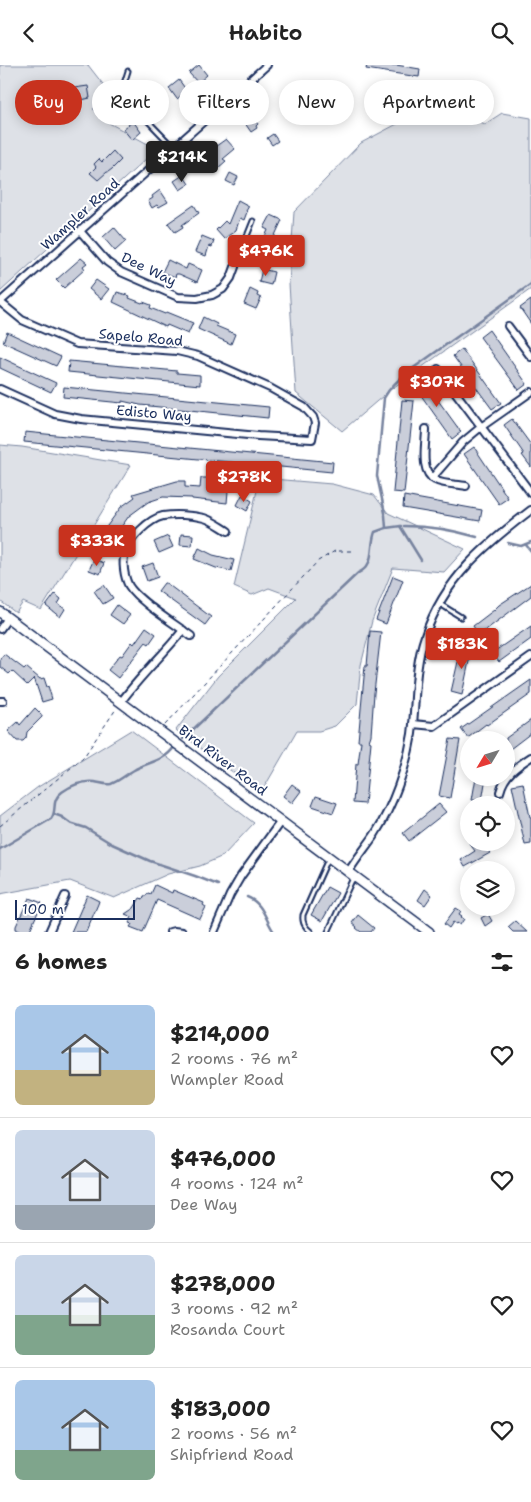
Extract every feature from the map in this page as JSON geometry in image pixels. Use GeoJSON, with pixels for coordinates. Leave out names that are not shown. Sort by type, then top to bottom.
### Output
{"type":"FeatureCollection","features":[{"type":"Feature","properties":{"kind":"street","name":"Wampler Road"},"geometry":{"type":"LineString","coordinates":[[0,302],[266,65]]}},
{"type":"Feature","properties":{"kind":"street","name":"Dee Way"},"geometry":{"type":"LineString","coordinates":[[80,231],[107,262],[121,272],[178,297],[197,298],[212,295],[223,289],[231,278],[235,267]]}},
{"type":"Feature","properties":{"kind":"street","name":"Sapelo Road"},"geometry":{"type":"LineString","coordinates":[[0,302],[7,310],[22,320],[77,344],[169,350],[198,356],[270,388],[304,407],[313,417],[315,423],[312,439]]}},
{"type":"Feature","properties":{"kind":"street"},"geometry":{"type":"LineString","coordinates":[[508,326],[531,357]]}},
{"type":"Feature","properties":{"kind":"street"},"geometry":{"type":"LineString","coordinates":[[438,369],[531,493]]}},
{"type":"Feature","properties":{"kind":"street","name":"Edisto Way"},"geometry":{"type":"LineString","coordinates":[[0,389],[49,412],[63,416],[312,439]]}},
{"type":"Feature","properties":{"kind":"street"},"geometry":{"type":"LineString","coordinates":[[432,478],[463,442],[531,392]]}},
{"type":"Feature","properties":{"kind":"street"},"geometry":{"type":"LineString","coordinates":[[426,429],[425,465],[432,478],[438,481],[466,486]]}},
{"type":"Feature","properties":{"kind":"street"},"geometry":{"type":"LineString","coordinates":[[352,873],[387,812],[401,777],[412,724],[420,653],[425,636],[440,603],[446,592],[471,561],[500,534],[531,511]]}},
{"type":"Feature","properties":{"kind":"street"},"geometry":{"type":"LineString","coordinates":[[191,636],[136,596],[128,585],[123,568],[125,552],[136,535],[148,524],[160,517],[174,515],[206,518],[228,531]]}},
{"type":"Feature","properties":{"kind":"street","name":"Bird River Road"},"geometry":{"type":"LineString","coordinates":[[0,612],[429,932]]}},
{"type":"Feature","properties":{"kind":"street"},"geometry":{"type":"LineString","coordinates":[[0,629],[8,618]]}},
{"type":"Feature","properties":{"kind":"street"},"geometry":{"type":"LineString","coordinates":[[121,702],[135,683],[183,630]]}},
{"type":"Feature","properties":{"kind":"street"},"geometry":{"type":"LineString","coordinates":[[412,724],[434,726],[531,657]]}},
{"type":"Feature","properties":{"kind":"street"},"geometry":{"type":"LineString","coordinates":[[500,791],[502,783],[506,778],[531,757]]}},
{"type":"Feature","properties":{"kind":"street"},"geometry":{"type":"LineString","coordinates":[[214,932],[230,895],[241,876],[281,821]]}},
{"type":"Feature","properties":{"kind":"street"},"geometry":{"type":"LineString","coordinates":[[49,932],[65,897]]}},
{"type":"Feature","properties":{"kind":"street"},"geometry":{"type":"LineString","coordinates":[[170,932],[182,932]]}},
{"type":"Feature","properties":{"kind":"lane"},"geometry":{"type":"LineString","coordinates":[[128,71],[122,90],[124,96],[173,147]]}},
{"type":"Feature","properties":{"kind":"lane"},"geometry":{"type":"LineString","coordinates":[[235,267],[253,221]]}},
{"type":"Feature","properties":{"kind":"lane"},"geometry":{"type":"LineString","coordinates":[[440,603],[461,617]]}},
{"type":"Feature","properties":{"kind":"lane"},"geometry":{"type":"LineString","coordinates":[[311,932],[304,925],[303,915],[329,856]]}},
{"type":"Feature","properties":{"kind":"lane"},"geometry":{"type":"LineString","coordinates":[[328,932],[352,873]]}},
{"type":"Feature","properties":{"kind":"path"},"geometry":{"type":"LineString","coordinates":[[160,731],[318,561],[335,551],[356,551]]}},
{"type":"Feature","properties":{"kind":"path"},"geometry":{"type":"LineString","coordinates":[[0,826],[83,759],[121,702]]}},
{"type":"Feature","properties":{"kind":"shaded area"},"geometry":{"type":"Polygon","coordinates":[[[0,65],[88,65],[100,80],[92,80],[92,125],[113,125],[157,149],[0,292],[0,65]]]}},
{"type":"Feature","properties":{"kind":"shaded area"},"geometry":{"type":"Polygon","coordinates":[[[502,113],[531,118],[531,289],[390,390],[342,431],[296,393],[289,284],[294,212],[361,143],[395,125],[494,125],[494,118],[502,113]]]}},
{"type":"Feature","properties":{"kind":"shaded area"},"geometry":{"type":"Polygon","coordinates":[[[0,445],[131,465],[41,610],[23,602],[16,613],[0,601],[0,445]]]}},
{"type":"Feature","properties":{"kind":"shaded area"},"geometry":{"type":"Polygon","coordinates":[[[260,478],[332,484],[374,495],[388,513],[465,549],[444,572],[393,568],[372,621],[361,665],[357,704],[335,726],[319,731],[297,731],[261,793],[176,730],[218,676],[296,598],[269,588],[252,595],[234,587],[260,478]]]}},
{"type":"Feature","properties":{"kind":"shaded area"},"geometry":{"type":"Polygon","coordinates":[[[131,730],[254,823],[223,856],[200,866],[168,874],[114,898],[70,881],[0,894],[0,816],[38,787],[131,730]]]}},
{"type":"Feature","properties":{"kind":"building"},"geometry":{"type":"Polygon","coordinates":[[[199,65],[207,75],[201,80],[195,80],[189,73],[199,65]]]}},
{"type":"Feature","properties":{"kind":"building"},"geometry":{"type":"Polygon","coordinates":[[[367,65],[396,65],[420,69],[419,77],[366,69],[367,65]]]}},
{"type":"Feature","properties":{"kind":"building"},"geometry":{"type":"Polygon","coordinates":[[[179,80],[179,97],[177,99],[169,88],[179,80]]]}},
{"type":"Feature","properties":{"kind":"building"},"geometry":{"type":"Polygon","coordinates":[[[88,86],[90,98],[82,100],[82,87],[88,86]]]}},
{"type":"Feature","properties":{"kind":"building"},"geometry":{"type":"Polygon","coordinates":[[[128,125],[136,125],[141,132],[132,140],[123,129],[128,125]]]}},
{"type":"Feature","properties":{"kind":"building"},"geometry":{"type":"Polygon","coordinates":[[[246,125],[257,125],[257,128],[251,132],[246,125]]]}},
{"type":"Feature","properties":{"kind":"building"},"geometry":{"type":"Polygon","coordinates":[[[273,134],[278,141],[272,145],[267,138],[273,134]]]}},
{"type":"Feature","properties":{"kind":"building"},"geometry":{"type":"Polygon","coordinates":[[[226,139],[235,149],[223,159],[226,161],[217,169],[205,154],[226,139]]]}},
{"type":"Feature","properties":{"kind":"building"},"geometry":{"type":"Polygon","coordinates":[[[113,151],[121,160],[98,180],[90,173],[96,167],[94,164],[99,159],[102,162],[113,151]]]}},
{"type":"Feature","properties":{"kind":"building"},"geometry":{"type":"Polygon","coordinates":[[[230,173],[238,177],[234,185],[226,181],[230,173]]]}},
{"type":"Feature","properties":{"kind":"building"},"geometry":{"type":"Polygon","coordinates":[[[183,175],[189,184],[180,190],[174,181],[183,175]]]}},
{"type":"Feature","properties":{"kind":"building"},"geometry":{"type":"Polygon","coordinates":[[[160,190],[168,202],[159,207],[157,205],[152,208],[148,201],[160,190]]]}},
{"type":"Feature","properties":{"kind":"building"},"geometry":{"type":"Polygon","coordinates":[[[238,200],[249,206],[247,212],[244,220],[240,218],[236,230],[224,239],[216,230],[225,221],[228,224],[238,200]]]}},
{"type":"Feature","properties":{"kind":"building"},"geometry":{"type":"Polygon","coordinates":[[[194,205],[199,213],[175,232],[168,223],[194,205]]]}},
{"type":"Feature","properties":{"kind":"building"},"geometry":{"type":"Polygon","coordinates":[[[271,215],[282,220],[272,242],[275,243],[268,258],[258,253],[268,230],[264,228],[271,215]]]}},
{"type":"Feature","properties":{"kind":"building"},"geometry":{"type":"Polygon","coordinates":[[[114,227],[126,241],[115,251],[103,237],[114,227]]]}},
{"type":"Feature","properties":{"kind":"building"},"geometry":{"type":"Polygon","coordinates":[[[202,236],[214,241],[212,247],[209,246],[206,256],[195,252],[202,236]]]}},
{"type":"Feature","properties":{"kind":"building"},"geometry":{"type":"Polygon","coordinates":[[[81,258],[87,263],[83,266],[85,269],[64,288],[56,280],[81,258]]]}},
{"type":"Feature","properties":{"kind":"building"},"geometry":{"type":"Polygon","coordinates":[[[168,260],[186,269],[188,264],[202,270],[197,282],[179,274],[176,274],[175,277],[162,272],[168,260]]]}},
{"type":"Feature","properties":{"kind":"building"},"geometry":{"type":"Polygon","coordinates":[[[262,269],[274,272],[271,285],[259,282],[262,269]]]}},
{"type":"Feature","properties":{"kind":"building"},"geometry":{"type":"Polygon","coordinates":[[[96,280],[109,289],[101,299],[89,289],[96,280]]]}},
{"type":"Feature","properties":{"kind":"building"},"geometry":{"type":"Polygon","coordinates":[[[250,289],[258,293],[257,296],[261,298],[256,309],[244,304],[250,289]]]}},
{"type":"Feature","properties":{"kind":"building"},"geometry":{"type":"Polygon","coordinates":[[[117,292],[151,305],[150,308],[193,323],[188,334],[167,325],[166,327],[113,302],[117,292]]]}},
{"type":"Feature","properties":{"kind":"building"},"geometry":{"type":"Polygon","coordinates":[[[531,300],[531,324],[520,308],[531,300]]]}},
{"type":"Feature","properties":{"kind":"building"},"geometry":{"type":"Polygon","coordinates":[[[203,317],[217,324],[216,326],[235,334],[231,344],[198,329],[203,317]]]}},
{"type":"Feature","properties":{"kind":"building"},"geometry":{"type":"Polygon","coordinates":[[[489,330],[527,384],[519,390],[480,337],[489,330]]]}},
{"type":"Feature","properties":{"kind":"building"},"geometry":{"type":"Polygon","coordinates":[[[7,332],[61,357],[56,366],[3,342],[7,332]]]}},
{"type":"Feature","properties":{"kind":"building"},"geometry":{"type":"Polygon","coordinates":[[[462,349],[501,403],[492,409],[453,356],[462,349]]]}},
{"type":"Feature","properties":{"kind":"building"},"geometry":{"type":"Polygon","coordinates":[[[0,357],[56,383],[51,392],[0,368],[0,357]]]}},
{"type":"Feature","properties":{"kind":"building"},"geometry":{"type":"Polygon","coordinates":[[[69,361],[177,371],[177,373],[200,375],[200,385],[68,372],[69,361]]]}},
{"type":"Feature","properties":{"kind":"building"},"geometry":{"type":"Polygon","coordinates":[[[422,378],[461,432],[452,439],[413,384],[422,378]]]}},
{"type":"Feature","properties":{"kind":"building"},"geometry":{"type":"Polygon","coordinates":[[[64,387],[269,407],[268,418],[140,405],[122,401],[122,403],[63,397],[64,387]]]}},
{"type":"Feature","properties":{"kind":"building"},"geometry":{"type":"Polygon","coordinates":[[[402,400],[414,401],[404,493],[393,492],[402,400]]]}},
{"type":"Feature","properties":{"kind":"building"},"geometry":{"type":"Polygon","coordinates":[[[512,419],[531,445],[531,467],[504,425],[512,419]]]}},
{"type":"Feature","properties":{"kind":"building"},"geometry":{"type":"Polygon","coordinates":[[[25,432],[333,462],[332,472],[24,442],[25,432]]]}},
{"type":"Feature","properties":{"kind":"building"},"geometry":{"type":"Polygon","coordinates":[[[474,447],[508,498],[499,504],[464,454],[474,447]]]}},
{"type":"Feature","properties":{"kind":"building"},"geometry":{"type":"Polygon","coordinates":[[[201,478],[217,478],[215,490],[228,491],[227,503],[192,498],[163,497],[148,502],[129,516],[103,552],[93,545],[121,507],[135,497],[133,494],[177,481],[185,481],[185,487],[200,488],[201,478]]]}},
{"type":"Feature","properties":{"kind":"building"},"geometry":{"type":"Polygon","coordinates":[[[242,495],[252,501],[247,511],[237,505],[242,495]]]}},
{"type":"Feature","properties":{"kind":"building"},"geometry":{"type":"Polygon","coordinates":[[[404,496],[482,510],[480,521],[403,508],[404,496]]]}},
{"type":"Feature","properties":{"kind":"building"},"geometry":{"type":"Polygon","coordinates":[[[181,534],[193,535],[192,546],[180,545],[181,534]]]}},
{"type":"Feature","properties":{"kind":"building"},"geometry":{"type":"Polygon","coordinates":[[[168,536],[173,547],[159,553],[154,542],[168,536]]]}},
{"type":"Feature","properties":{"kind":"building"},"geometry":{"type":"Polygon","coordinates":[[[199,548],[213,555],[234,560],[231,571],[216,568],[194,559],[199,548]]]}},
{"type":"Feature","properties":{"kind":"building"},"geometry":{"type":"Polygon","coordinates":[[[94,559],[104,563],[100,574],[89,570],[94,559]]]}},
{"type":"Feature","properties":{"kind":"building"},"geometry":{"type":"Polygon","coordinates":[[[153,563],[158,577],[147,581],[142,567],[153,563]]]}},
{"type":"Feature","properties":{"kind":"building"},"geometry":{"type":"Polygon","coordinates":[[[393,576],[403,580],[386,624],[376,620],[393,576]]]}},
{"type":"Feature","properties":{"kind":"building"},"geometry":{"type":"Polygon","coordinates":[[[164,583],[211,617],[205,625],[158,591],[164,583]]]}},
{"type":"Feature","properties":{"kind":"building"},"geometry":{"type":"Polygon","coordinates":[[[531,584],[531,596],[479,635],[473,626],[499,605],[531,584]]]}},
{"type":"Feature","properties":{"kind":"building"},"geometry":{"type":"Polygon","coordinates":[[[104,585],[113,598],[103,604],[94,591],[104,585]]]}},
{"type":"Feature","properties":{"kind":"building"},"geometry":{"type":"Polygon","coordinates":[[[55,594],[61,599],[58,604],[65,609],[60,617],[46,606],[55,594]]]}},
{"type":"Feature","properties":{"kind":"building"},"geometry":{"type":"Polygon","coordinates":[[[117,605],[130,615],[123,624],[110,615],[117,605]]]}},
{"type":"Feature","properties":{"kind":"building"},"geometry":{"type":"Polygon","coordinates":[[[531,626],[531,639],[499,662],[492,653],[531,626]]]}},
{"type":"Feature","properties":{"kind":"building"},"geometry":{"type":"Polygon","coordinates":[[[146,627],[156,634],[149,644],[146,642],[118,678],[108,670],[120,655],[122,656],[132,642],[134,644],[146,627]]]}},
{"type":"Feature","properties":{"kind":"building"},"geometry":{"type":"Polygon","coordinates":[[[370,631],[381,632],[369,741],[371,742],[365,804],[353,803],[356,764],[358,764],[361,741],[358,741],[370,631]]]}},
{"type":"Feature","properties":{"kind":"building"},"geometry":{"type":"Polygon","coordinates":[[[462,644],[472,647],[462,695],[451,692],[462,644]]]}},
{"type":"Feature","properties":{"kind":"building"},"geometry":{"type":"Polygon","coordinates":[[[4,654],[24,669],[26,667],[40,679],[44,678],[52,699],[42,702],[34,678],[27,685],[12,671],[9,674],[0,667],[0,659],[4,654]]]}},
{"type":"Feature","properties":{"kind":"building"},"geometry":{"type":"Polygon","coordinates":[[[531,680],[531,694],[487,725],[477,731],[462,731],[461,729],[531,680]]]}},
{"type":"Feature","properties":{"kind":"building"},"geometry":{"type":"Polygon","coordinates":[[[35,708],[42,717],[27,732],[26,738],[23,741],[17,741],[8,731],[18,722],[20,725],[35,708]]]}},
{"type":"Feature","properties":{"kind":"building"},"geometry":{"type":"Polygon","coordinates":[[[531,720],[531,733],[515,745],[515,732],[531,720]]]}},
{"type":"Feature","properties":{"kind":"building"},"geometry":{"type":"Polygon","coordinates":[[[450,739],[460,740],[450,798],[439,796],[450,739]]]}},
{"type":"Feature","properties":{"kind":"building"},"geometry":{"type":"Polygon","coordinates":[[[523,783],[531,817],[531,844],[525,845],[512,786],[523,783]]]}},
{"type":"Feature","properties":{"kind":"building"},"geometry":{"type":"Polygon","coordinates":[[[292,784],[301,791],[292,803],[283,796],[292,784]]]}},
{"type":"Feature","properties":{"kind":"building"},"geometry":{"type":"Polygon","coordinates":[[[474,786],[484,786],[483,796],[473,796],[474,786]]]}},
{"type":"Feature","properties":{"kind":"building"},"geometry":{"type":"Polygon","coordinates":[[[316,796],[337,803],[333,813],[312,806],[316,796]]]}},
{"type":"Feature","properties":{"kind":"building"},"geometry":{"type":"Polygon","coordinates":[[[439,804],[446,812],[409,841],[403,833],[439,804]]]}},
{"type":"Feature","properties":{"kind":"building"},"geometry":{"type":"Polygon","coordinates":[[[475,851],[489,851],[490,853],[476,861],[461,860],[475,851]]]}},
{"type":"Feature","properties":{"kind":"building"},"geometry":{"type":"Polygon","coordinates":[[[155,885],[172,893],[173,890],[204,903],[203,905],[206,907],[200,919],[157,900],[143,932],[130,927],[132,924],[129,923],[132,917],[125,914],[134,908],[140,898],[143,899],[148,893],[151,894],[155,885]]]}},
{"type":"Feature","properties":{"kind":"building"},"geometry":{"type":"Polygon","coordinates":[[[327,887],[338,893],[322,921],[311,915],[327,887]]]}},
{"type":"Feature","properties":{"kind":"building"},"geometry":{"type":"Polygon","coordinates":[[[425,889],[432,895],[425,905],[418,900],[425,889]]]}},
{"type":"Feature","properties":{"kind":"building"},"geometry":{"type":"Polygon","coordinates":[[[87,895],[99,901],[86,932],[71,932],[87,895]]]}},
{"type":"Feature","properties":{"kind":"building"},"geometry":{"type":"Polygon","coordinates":[[[29,898],[42,903],[29,932],[22,932],[16,929],[16,926],[29,898]]]}},
{"type":"Feature","properties":{"kind":"building"},"geometry":{"type":"Polygon","coordinates":[[[456,908],[460,910],[459,914],[464,919],[460,925],[453,922],[449,928],[444,924],[456,908]]]}},
{"type":"Feature","properties":{"kind":"building"},"geometry":{"type":"Polygon","coordinates":[[[358,915],[374,928],[371,932],[361,932],[352,923],[358,915]]]}},
{"type":"Feature","properties":{"kind":"building"},"geometry":{"type":"Polygon","coordinates":[[[489,916],[492,921],[485,926],[481,918],[489,916]]]}},
{"type":"Feature","properties":{"kind":"building"},"geometry":{"type":"Polygon","coordinates":[[[515,921],[527,932],[513,932],[508,927],[515,921]]]}},
{"type":"Feature","properties":{"kind":"waterway"},"geometry":{"type":"LineString","coordinates":[[385,513],[377,476],[384,398],[387,393],[396,382],[412,369],[531,284]]}},
{"type":"Feature","properties":{"kind":"waterway"},"geometry":{"type":"LineString","coordinates":[[385,515],[386,528]]}},
{"type":"Feature","properties":{"kind":"waterway"},"geometry":{"type":"LineString","coordinates":[[400,526],[421,560]]}},
{"type":"Feature","properties":{"kind":"waterway"},"geometry":{"type":"LineString","coordinates":[[183,739],[358,573],[364,570],[370,560],[375,532],[401,526]]}},
{"type":"Feature","properties":{"kind":"waterway"},"geometry":{"type":"LineString","coordinates":[[404,526],[441,529],[477,537]]}},
{"type":"Feature","properties":{"kind":"waterway"},"geometry":{"type":"LineString","coordinates":[[508,543],[521,546],[531,542]]}},
{"type":"Feature","properties":{"kind":"waterway"},"geometry":{"type":"LineString","coordinates":[[526,545],[531,551]]}},
{"type":"Feature","properties":{"kind":"waterway"},"geometry":{"type":"LineString","coordinates":[[0,849],[51,819],[56,799],[62,792],[87,782],[111,784],[134,770],[161,758],[174,747]]}},
{"type":"Feature","properties":{"kind":"waterway"},"geometry":{"type":"LineString","coordinates":[[54,814],[150,861],[218,885]]}},
{"type":"Feature","properties":{"kind":"waterway"},"geometry":{"type":"LineString","coordinates":[[247,897],[257,903],[274,932]]}}]}
